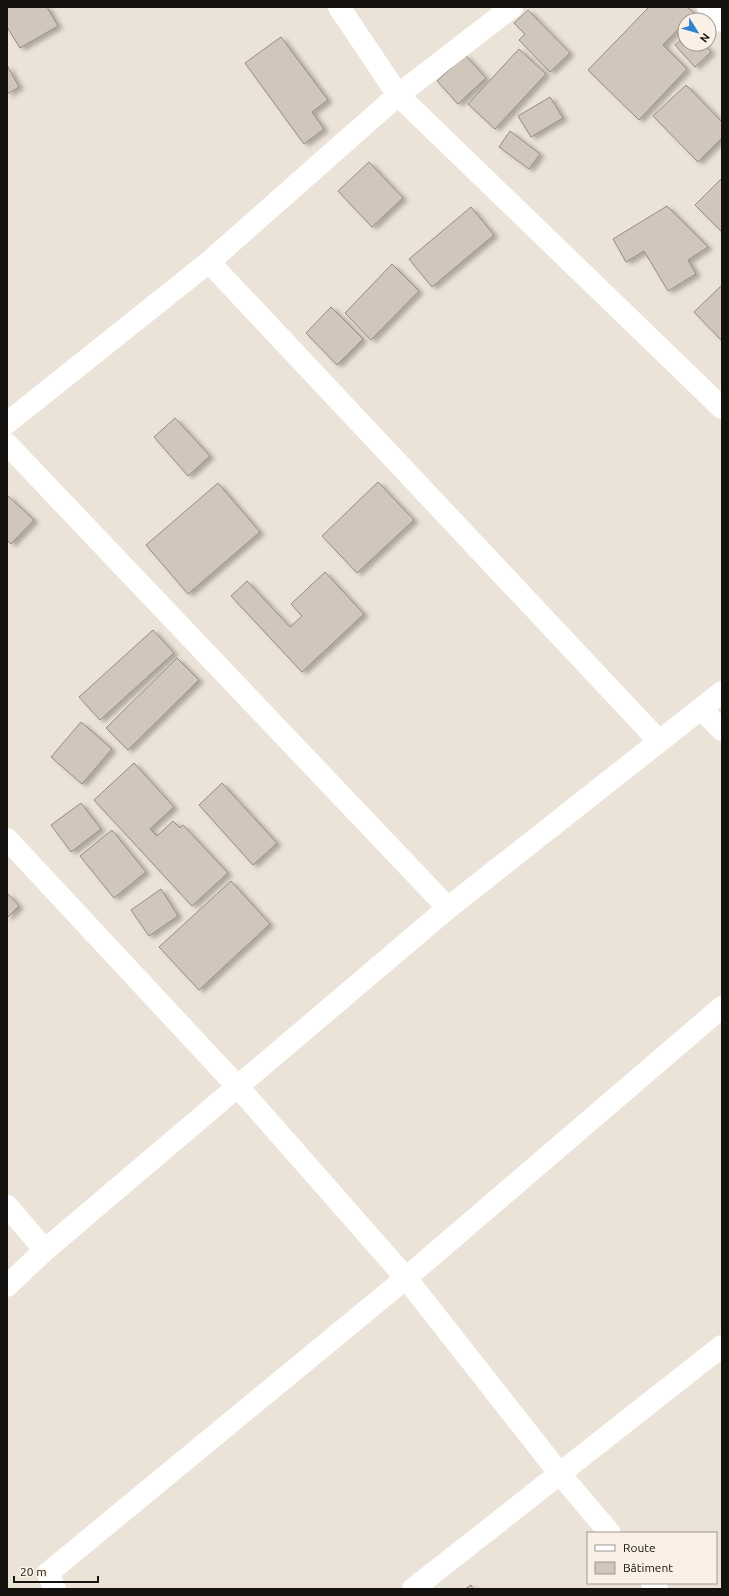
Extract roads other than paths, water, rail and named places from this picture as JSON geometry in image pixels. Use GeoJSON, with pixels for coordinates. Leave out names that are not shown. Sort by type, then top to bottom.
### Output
{"type":"FeatureCollection","features":[{"type":"Feature","properties":{"kind":"street"},"geometry":{"type":"LineString","coordinates":[[339,7],[398,95],[722,408]]}},
{"type":"Feature","properties":{"kind":"street"},"geometry":{"type":"LineString","coordinates":[[7,423],[209,262],[398,95],[512,7]]}},
{"type":"Feature","properties":{"kind":"street"},"geometry":{"type":"LineString","coordinates":[[708,7],[722,21]]}},
{"type":"Feature","properties":{"kind":"street"},"geometry":{"type":"LineString","coordinates":[[209,262],[659,741]]}},
{"type":"Feature","properties":{"kind":"street"},"geometry":{"type":"LineString","coordinates":[[7,444],[448,908]]}},
{"type":"Feature","properties":{"kind":"street"},"geometry":{"type":"LineString","coordinates":[[7,1286],[45,1250],[448,908],[722,692]]}},
{"type":"Feature","properties":{"kind":"street"},"geometry":{"type":"LineString","coordinates":[[701,709],[722,730]]}},
{"type":"Feature","properties":{"kind":"street"},"geometry":{"type":"LineString","coordinates":[[7,840],[238,1087],[406,1278],[560,1474],[609,1532]]}},
{"type":"Feature","properties":{"kind":"street"},"geometry":{"type":"LineString","coordinates":[[55,1589],[48,1573],[406,1278],[722,1007]]}},
{"type":"Feature","properties":{"kind":"street"},"geometry":{"type":"LineString","coordinates":[[7,1206],[45,1250]]}},
{"type":"Feature","properties":{"kind":"street"},"geometry":{"type":"LineString","coordinates":[[413,1589],[722,1346]]}}]}
